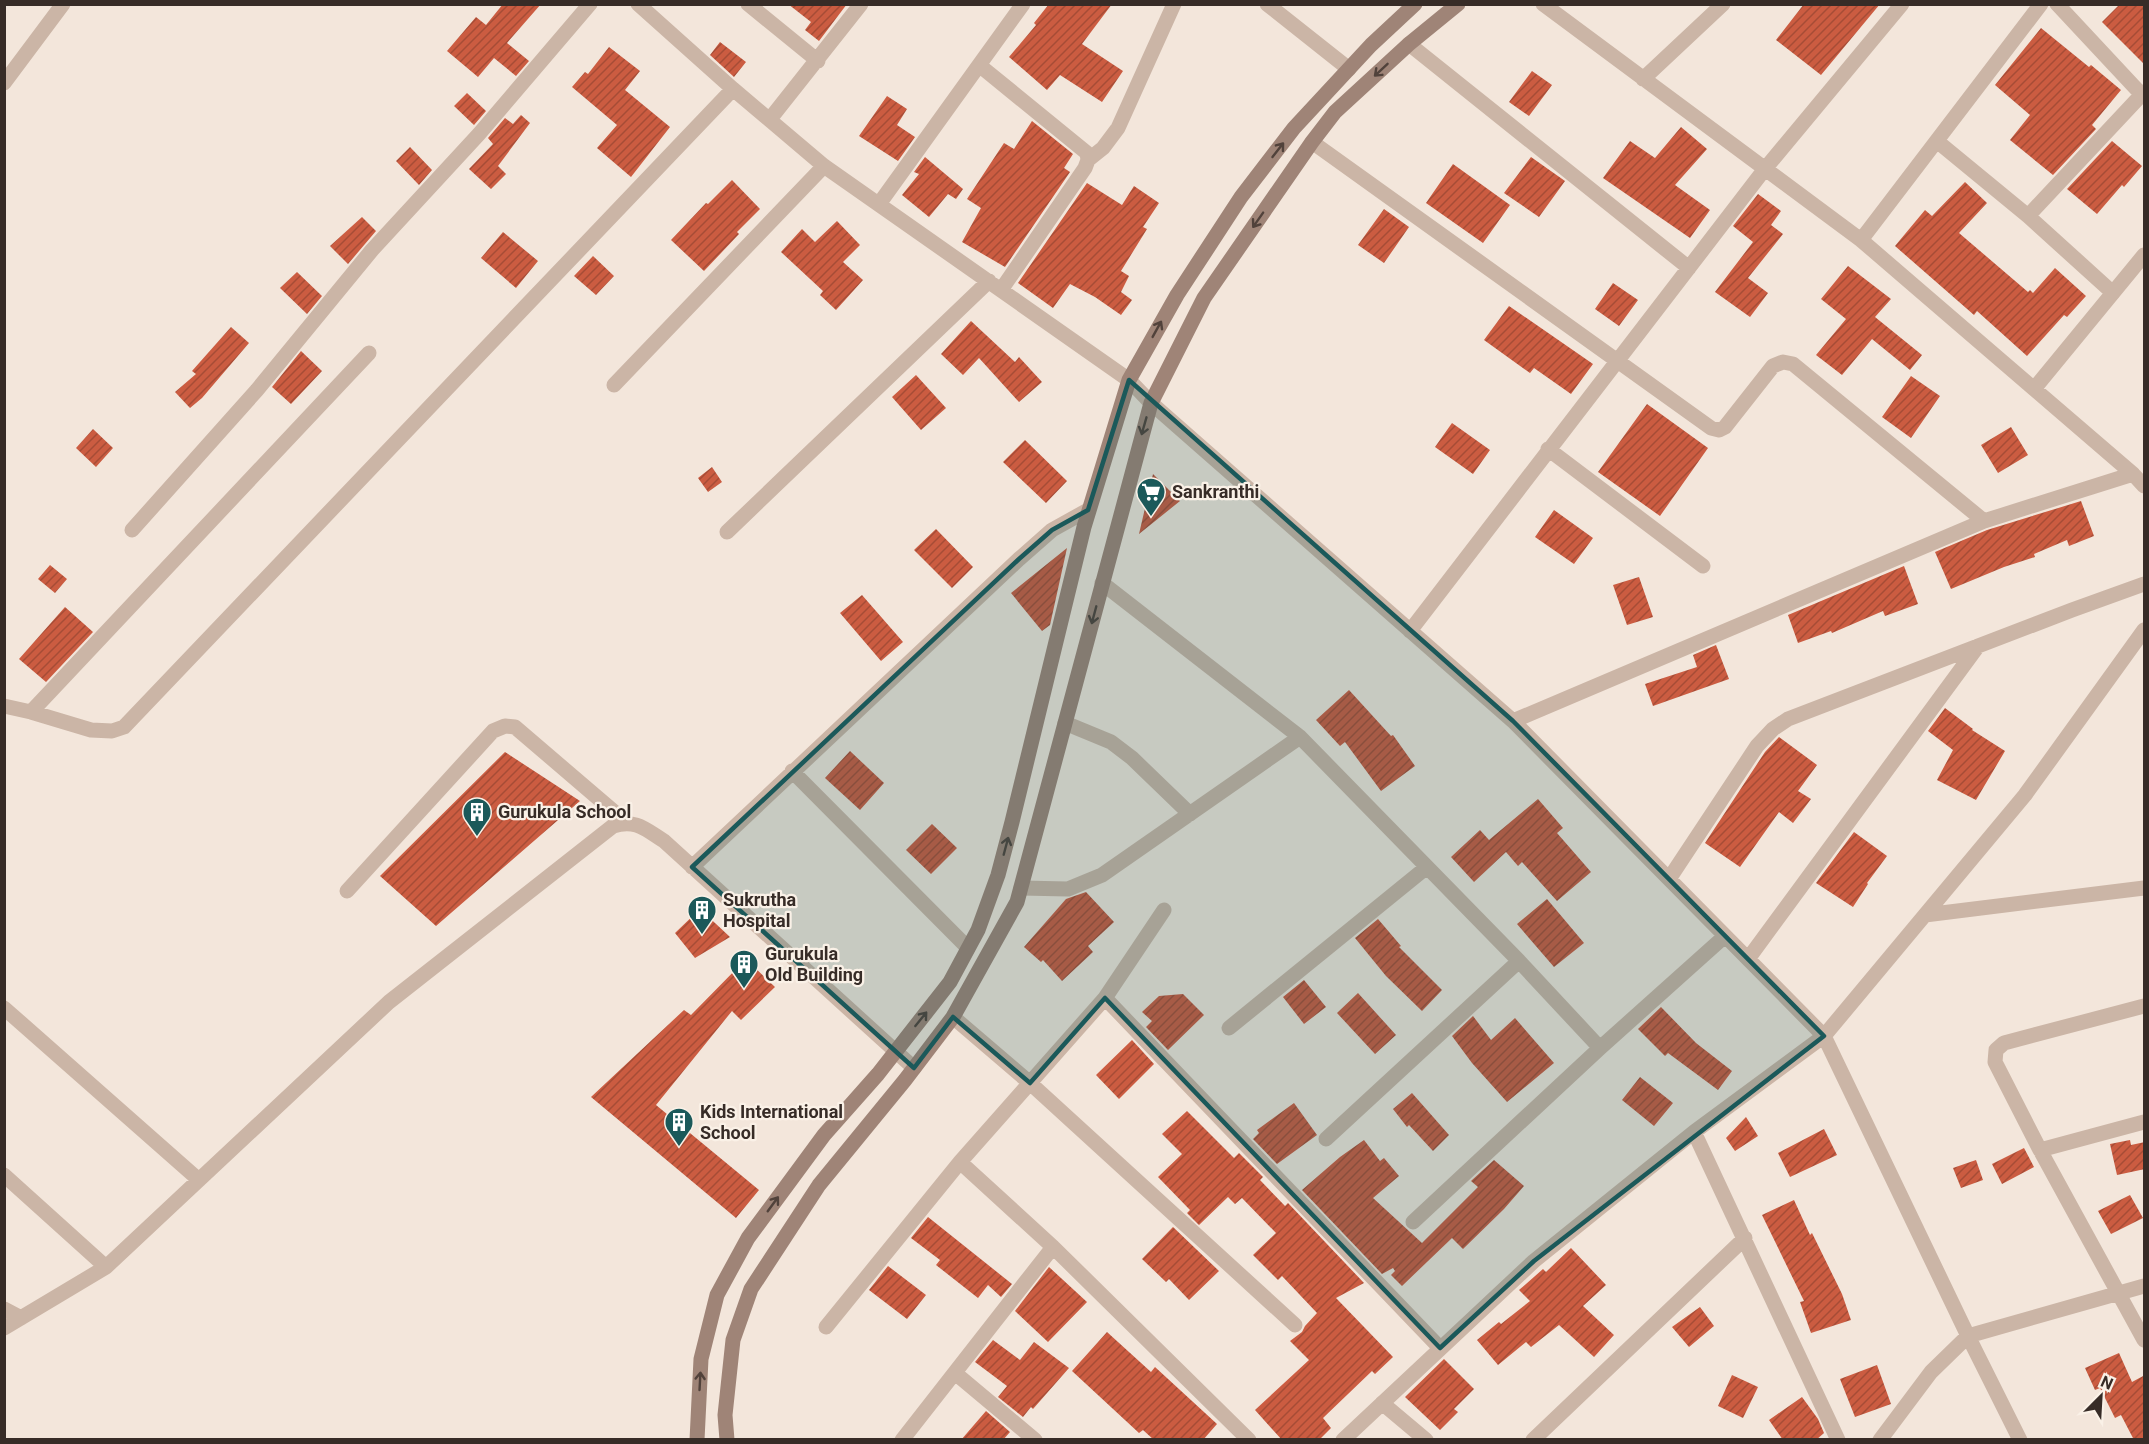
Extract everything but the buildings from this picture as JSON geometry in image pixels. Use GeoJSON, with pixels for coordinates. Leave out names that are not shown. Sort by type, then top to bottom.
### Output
{"type":"FeatureCollection","features":[{"type":"Feature","properties":{"kind":"street"},"geometry":{"type":"LineString","coordinates":[[4,83],[63,4]]}},
{"type":"Feature","properties":{"kind":"street"},"geometry":{"type":"LineString","coordinates":[[132,531],[257,390],[372,250],[479,134],[590,4]]}},
{"type":"Feature","properties":{"kind":"street"},"geometry":{"type":"LineString","coordinates":[[638,4],[732,89],[824,166],[1129,380],[1151,403],[1513,722],[1824,1036],[2020,1440]]}},
{"type":"Feature","properties":{"kind":"street"},"geometry":{"type":"LineString","coordinates":[[748,4],[818,61]]}},
{"type":"Feature","properties":{"kind":"street"},"geometry":{"type":"LineString","coordinates":[[770,119],[861,4]]}},
{"type":"Feature","properties":{"kind":"street"},"geometry":{"type":"LineString","coordinates":[[879,204],[1023,4]]}},
{"type":"Feature","properties":{"kind":"street"},"geometry":{"type":"LineString","coordinates":[[727,532],[995,286],[1085,168],[1088,160],[1103,148],[1118,128],[1174,4]]}},
{"type":"Feature","properties":{"kind":"street"},"geometry":{"type":"LineString","coordinates":[[1267,4],[1349,69]]}},
{"type":"Feature","properties":{"kind":"street"},"geometry":{"type":"LineString","coordinates":[[697,1440],[701,1359],[717,1295],[748,1238],[824,1135],[950,982],[978,930],[998,875],[1012,822],[1088,510],[1129,380],[1176,295],[1241,197],[1294,128],[1371,45],[1414,4]]}},
{"type":"Feature","properties":{"kind":"street"},"geometry":{"type":"LineString","coordinates":[[727,1440],[725,1415],[733,1340],[751,1289],[819,1185],[953,1017],[1017,902],[1151,403],[1204,298],[1335,112],[1409,44],[1458,4]]}},
{"type":"Feature","properties":{"kind":"street"},"geometry":{"type":"LineString","coordinates":[[1543,4],[1861,240],[2145,486]]}},
{"type":"Feature","properties":{"kind":"street"},"geometry":{"type":"LineString","coordinates":[[1643,79],[1723,4]]}},
{"type":"Feature","properties":{"kind":"street"},"geometry":{"type":"LineString","coordinates":[[1410,631],[1764,170],[1902,4]]}},
{"type":"Feature","properties":{"kind":"street"},"geometry":{"type":"LineString","coordinates":[[1861,240],[2041,4]]}},
{"type":"Feature","properties":{"kind":"street"},"geometry":{"type":"LineString","coordinates":[[2028,216],[2143,94],[2057,4]]}},
{"type":"Feature","properties":{"kind":"street"},"geometry":{"type":"LineString","coordinates":[[1409,44],[1689,268]]}},
{"type":"Feature","properties":{"kind":"street"},"geometry":{"type":"LineString","coordinates":[[979,65],[1086,153],[1088,160]]}},
{"type":"Feature","properties":{"kind":"street"},"geometry":{"type":"LineString","coordinates":[[4,706],[91,730],[112,731],[124,727],[732,89]]}},
{"type":"Feature","properties":{"kind":"street"},"geometry":{"type":"LineString","coordinates":[[1312,142],[1711,428],[1719,430],[1725,427],[1773,366],[1783,362],[1793,364],[1984,521]]}},
{"type":"Feature","properties":{"kind":"street"},"geometry":{"type":"LineString","coordinates":[[1938,142],[2028,216],[2113,293]]}},
{"type":"Feature","properties":{"kind":"street"},"geometry":{"type":"LineString","coordinates":[[614,385],[824,166]]}},
{"type":"Feature","properties":{"kind":"street"},"geometry":{"type":"LineString","coordinates":[[2034,389],[2145,255]]}},
{"type":"Feature","properties":{"kind":"street"},"geometry":{"type":"LineString","coordinates":[[31,712],[369,353]]}},
{"type":"Feature","properties":{"kind":"street"},"geometry":{"type":"LineString","coordinates":[[1548,449],[1703,566]]}},
{"type":"Feature","properties":{"kind":"street"},"geometry":{"type":"LineString","coordinates":[[1513,722],[1984,521],[2133,474]]}},
{"type":"Feature","properties":{"kind":"street"},"geometry":{"type":"LineString","coordinates":[[692,867],[1019,559],[1052,530],[1088,510]]}},
{"type":"Feature","properties":{"kind":"street"},"geometry":{"type":"LineString","coordinates":[[1102,584],[1300,737],[1519,961],[1600,1048]]}},
{"type":"Feature","properties":{"kind":"street"},"geometry":{"type":"LineString","coordinates":[[1669,879],[1757,746],[1773,729],[1788,719],[2145,584]]}},
{"type":"Feature","properties":{"kind":"street"},"geometry":{"type":"LineString","coordinates":[[1343,1440],[1534,1261],[1694,1132],[1824,1036],[2025,795],[2145,630]]}},
{"type":"Feature","properties":{"kind":"street"},"geometry":{"type":"LineString","coordinates":[[1748,960],[1978,646]]}},
{"type":"Feature","properties":{"kind":"street"},"geometry":{"type":"LineString","coordinates":[[1065,723],[1111,742],[1132,758],[1190,814]]}},
{"type":"Feature","properties":{"kind":"street"},"geometry":{"type":"LineString","coordinates":[[347,891],[493,731],[505,726],[515,727],[626,822],[641,826],[664,841],[914,1068]]}},
{"type":"Feature","properties":{"kind":"street"},"geometry":{"type":"LineString","coordinates":[[1021,888],[1068,889],[1102,875],[1300,737]]}},
{"type":"Feature","properties":{"kind":"street"},"geometry":{"type":"LineString","coordinates":[[792,771],[968,948]]}},
{"type":"Feature","properties":{"kind":"street"},"geometry":{"type":"LineString","coordinates":[[4,1328],[106,1267],[389,1002],[613,826],[626,822]]}},
{"type":"Feature","properties":{"kind":"street"},"geometry":{"type":"LineString","coordinates":[[1228,1028],[1427,867]]}},
{"type":"Feature","properties":{"kind":"street"},"geometry":{"type":"LineString","coordinates":[[1925,915],[2145,888]]}},
{"type":"Feature","properties":{"kind":"street"},"geometry":{"type":"LineString","coordinates":[[826,1327],[960,1162],[1105,998],[1164,910]]}},
{"type":"Feature","properties":{"kind":"street"},"geometry":{"type":"LineString","coordinates":[[1413,1222],[1600,1048],[1725,936]]}},
{"type":"Feature","properties":{"kind":"street"},"geometry":{"type":"LineString","coordinates":[[1326,1139],[1519,961]]}},
{"type":"Feature","properties":{"kind":"street"},"geometry":{"type":"LineString","coordinates":[[1105,998],[1440,1348]]}},
{"type":"Feature","properties":{"kind":"street"},"geometry":{"type":"LineString","coordinates":[[2145,1006],[2004,1043],[1996,1050],[1995,1062],[2040,1150],[2145,1340]]}},
{"type":"Feature","properties":{"kind":"street"},"geometry":{"type":"LineString","coordinates":[[4,1008],[199,1180]]}},
{"type":"Feature","properties":{"kind":"street"},"geometry":{"type":"LineString","coordinates":[[953,1017],[1030,1083],[1295,1325]]}},
{"type":"Feature","properties":{"kind":"street"},"geometry":{"type":"LineString","coordinates":[[2040,1150],[2145,1122]]}},
{"type":"Feature","properties":{"kind":"street"},"geometry":{"type":"LineString","coordinates":[[1694,1132],[1838,1440]]}},
{"type":"Feature","properties":{"kind":"street"},"geometry":{"type":"LineString","coordinates":[[960,1162],[1053,1247],[1249,1440]]}},
{"type":"Feature","properties":{"kind":"street"},"geometry":{"type":"LineString","coordinates":[[4,1175],[106,1267]]}},
{"type":"Feature","properties":{"kind":"street"},"geometry":{"type":"LineString","coordinates":[[1533,1440],[1745,1238]]}},
{"type":"Feature","properties":{"kind":"street"},"geometry":{"type":"LineString","coordinates":[[902,1440],[1053,1247]]}},
{"type":"Feature","properties":{"kind":"street"},"geometry":{"type":"LineString","coordinates":[[1880,1440],[1931,1372],[1968,1336],[2145,1286]]}},
{"type":"Feature","properties":{"kind":"street"},"geometry":{"type":"LineString","coordinates":[[4,1310],[21,1318]]}},
{"type":"Feature","properties":{"kind":"street"},"geometry":{"type":"LineString","coordinates":[[955,1373],[1035,1440]]}},
{"type":"Feature","properties":{"kind":"street"},"geometry":{"type":"LineString","coordinates":[[1382,1403],[1426,1440]]}},
{"type":"Feature","properties":{"kind":"highlighted area"},"geometry":{"type":"Polygon","coordinates":[[[1129,380],[1513,721],[1824,1036],[1534,1261],[1440,1348],[1105,998],[1030,1083],[953,1017],[914,1068],[692,867],[1019,559],[1052,530],[1088,510],[1129,380]]]}},
{"type":"Feature","properties":{"kind":"place","name":"Sankranthi"},"geometry":{"type":"Point","coordinates":[1151,518]}},
{"type":"Feature","properties":{"kind":"place","name":"Gurukula School"},"geometry":{"type":"Point","coordinates":[477,838]}},
{"type":"Feature","properties":{"kind":"place","name":"Sukrutha Hospital"},"geometry":{"type":"Point","coordinates":[702,936]}},
{"type":"Feature","properties":{"kind":"place","name":"Gurukula Old Building"},"geometry":{"type":"Point","coordinates":[744,990]}},
{"type":"Feature","properties":{"kind":"place","name":"Kids International School"},"geometry":{"type":"Point","coordinates":[679,1148]}}]}
